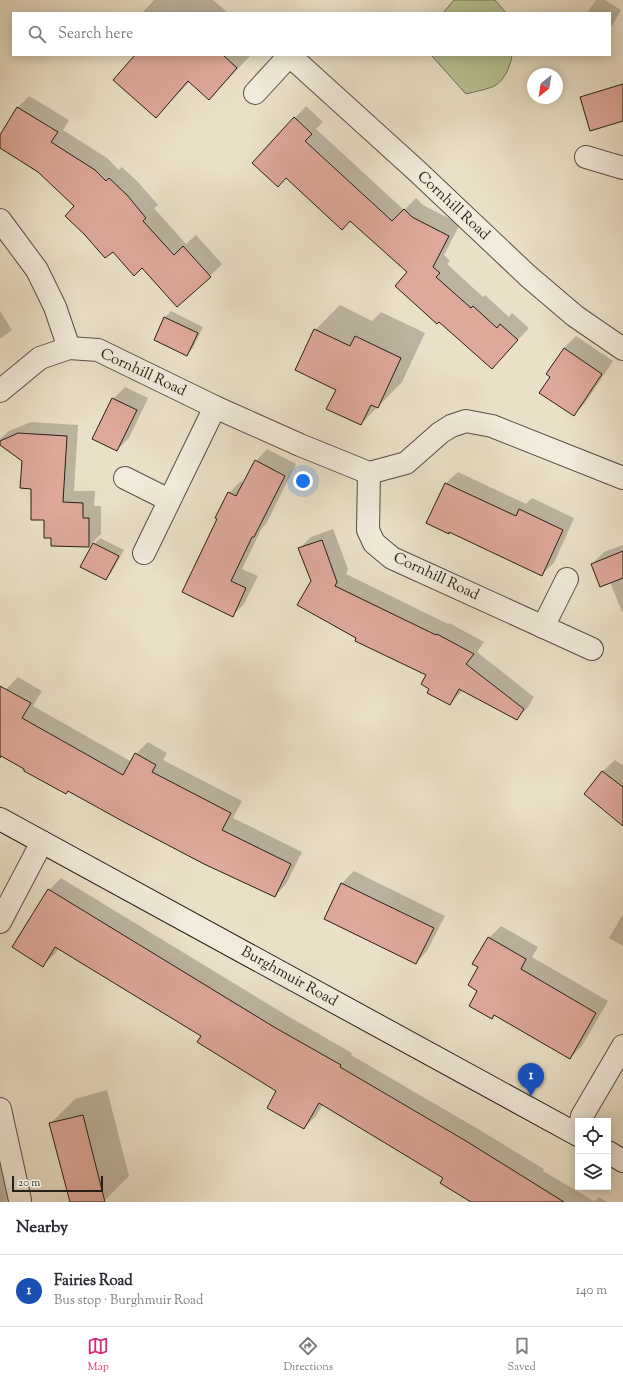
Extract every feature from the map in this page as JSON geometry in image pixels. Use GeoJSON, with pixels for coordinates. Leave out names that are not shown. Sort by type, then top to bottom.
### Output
{"type":"FeatureCollection","features":[{"type":"Feature","properties":{"kind":"street","name":"Cornhill Road"},"geometry":{"type":"LineString","coordinates":[[255,94],[288,56]]}},
{"type":"Feature","properties":{"kind":"street","name":"Cornhill Road"},"geometry":{"type":"LineString","coordinates":[[290,56],[417,171],[528,276],[575,316],[623,349]]}},
{"type":"Feature","properties":{"kind":"street"},"geometry":{"type":"LineString","coordinates":[[586,157],[623,168]]}},
{"type":"Feature","properties":{"kind":"street"},"geometry":{"type":"LineString","coordinates":[[0,220],[37,270],[55,307],[69,348]]}},
{"type":"Feature","properties":{"kind":"street","name":"Cornhill Road"},"geometry":{"type":"LineString","coordinates":[[0,391],[40,358],[69,348],[98,350],[215,408],[300,446],[368,473],[368,530],[374,543],[392,558],[592,649]]}},
{"type":"Feature","properties":{"kind":"street"},"geometry":{"type":"LineString","coordinates":[[144,553],[215,408]]}},
{"type":"Feature","properties":{"kind":"street"},"geometry":{"type":"LineString","coordinates":[[368,473],[406,463],[440,433],[451,426],[466,420],[492,426],[623,478]]}},
{"type":"Feature","properties":{"kind":"street"},"geometry":{"type":"LineString","coordinates":[[125,478],[169,500]]}},
{"type":"Feature","properties":{"kind":"street"},"geometry":{"type":"LineString","coordinates":[[544,627],[567,579]]}},
{"type":"Feature","properties":{"kind":"street","name":"Burghmuir Road"},"geometry":{"type":"LineString","coordinates":[[0,819],[575,1133]]}},
{"type":"Feature","properties":{"kind":"street"},"geometry":{"type":"LineString","coordinates":[[0,922],[42,842]]}},
{"type":"Feature","properties":{"kind":"street"},"geometry":{"type":"LineString","coordinates":[[582,1118],[623,1046]]}},
{"type":"Feature","properties":{"kind":"street"},"geometry":{"type":"LineString","coordinates":[[0,1109],[20,1200]]}},
{"type":"Feature","properties":{"kind":"street"},"geometry":{"type":"LineString","coordinates":[[611,1154],[623,1161]]}},
{"type":"Feature","properties":{"kind":"green space"},"geometry":{"type":"Polygon","coordinates":[[[454,0],[495,0],[505,12],[444,12],[454,0]]]}},
{"type":"Feature","properties":{"kind":"green space"},"geometry":{"type":"Polygon","coordinates":[[[432,56],[512,56],[507,72],[496,85],[466,94],[432,56]]]}},
{"type":"Feature","properties":{"kind":"building"},"geometry":{"type":"Polygon","coordinates":[[[134,56],[224,56],[237,68],[209,100],[188,81],[156,118],[113,80],[134,56]]]}},
{"type":"Feature","properties":{"kind":"building"},"geometry":{"type":"Polygon","coordinates":[[[623,84],[623,121],[590,131],[580,97],[623,84]]]}},
{"type":"Feature","properties":{"kind":"building"},"geometry":{"type":"Polygon","coordinates":[[[17,107],[58,132],[51,142],[95,170],[106,181],[109,178],[127,195],[146,218],[143,221],[174,255],[183,246],[211,277],[177,307],[142,268],[134,276],[113,252],[105,258],[84,234],[65,216],[74,206],[38,172],[0,148],[0,135],[17,107]]]}},
{"type":"Feature","properties":{"kind":"building"},"geometry":{"type":"Polygon","coordinates":[[[294,117],[312,134],[305,141],[392,221],[404,209],[412,217],[449,236],[433,267],[440,273],[436,277],[471,308],[473,306],[497,328],[500,324],[518,340],[492,369],[439,322],[437,324],[395,286],[407,272],[350,221],[342,230],[286,178],[278,187],[252,163],[294,117]]]}},
{"type":"Feature","properties":{"kind":"building"},"geometry":{"type":"Polygon","coordinates":[[[164,317],[198,333],[187,356],[154,340],[164,317]]]}},
{"type":"Feature","properties":{"kind":"building"},"geometry":{"type":"Polygon","coordinates":[[[314,329],[350,346],[355,336],[401,358],[378,408],[371,405],[361,425],[326,409],[336,390],[295,370],[314,329]]]}},
{"type":"Feature","properties":{"kind":"building"},"geometry":{"type":"Polygon","coordinates":[[[564,348],[602,374],[574,416],[539,393],[550,377],[546,374],[564,348]]]}},
{"type":"Feature","properties":{"kind":"building"},"geometry":{"type":"Polygon","coordinates":[[[112,398],[137,410],[117,451],[92,439],[112,398]]]}},
{"type":"Feature","properties":{"kind":"building"},"geometry":{"type":"Polygon","coordinates":[[[18,433],[67,436],[63,502],[83,503],[83,518],[89,518],[89,547],[51,546],[51,538],[44,538],[44,520],[31,520],[31,489],[20,488],[22,461],[0,445],[0,441],[18,433]]]}},
{"type":"Feature","properties":{"kind":"building"},"geometry":{"type":"Polygon","coordinates":[[[255,460],[285,476],[254,537],[252,537],[231,581],[246,588],[233,617],[182,592],[217,519],[215,518],[228,492],[236,496],[255,460]]]}},
{"type":"Feature","properties":{"kind":"building"},"geometry":{"type":"Polygon","coordinates":[[[445,483],[516,516],[519,509],[563,530],[542,576],[449,532],[449,534],[426,523],[445,483]]]}},
{"type":"Feature","properties":{"kind":"building"},"geometry":{"type":"Polygon","coordinates":[[[322,540],[337,582],[335,586],[436,635],[437,634],[474,654],[466,664],[524,709],[517,720],[459,689],[450,705],[427,693],[429,689],[421,684],[426,675],[355,641],[356,638],[297,605],[311,581],[298,548],[322,540]]]}},
{"type":"Feature","properties":{"kind":"building"},"geometry":{"type":"Polygon","coordinates":[[[93,543],[119,556],[106,580],[80,567],[93,543]]]}},
{"type":"Feature","properties":{"kind":"building"},"geometry":{"type":"Polygon","coordinates":[[[623,551],[623,578],[600,587],[591,564],[623,551]]]}},
{"type":"Feature","properties":{"kind":"building"},"geometry":{"type":"Polygon","coordinates":[[[0,686],[31,703],[22,718],[123,775],[135,753],[156,765],[152,772],[231,813],[222,830],[291,864],[275,897],[204,864],[68,791],[66,794],[24,771],[24,769],[1,756],[0,758],[0,686]]]}},
{"type":"Feature","properties":{"kind":"building"},"geometry":{"type":"Polygon","coordinates":[[[602,771],[623,787],[623,826],[584,794],[602,771]]]}},
{"type":"Feature","properties":{"kind":"building"},"geometry":{"type":"Polygon","coordinates":[[[341,883],[434,928],[416,964],[324,919],[341,883]]]}},
{"type":"Feature","properties":{"kind":"building"},"geometry":{"type":"Polygon","coordinates":[[[48,889],[274,1027],[341,1065],[340,1067],[466,1141],[564,1202],[471,1202],[440,1183],[443,1178],[319,1103],[304,1129],[267,1108],[276,1091],[197,1042],[201,1036],[55,947],[43,967],[12,947],[48,889]]]}},
{"type":"Feature","properties":{"kind":"building"},"geometry":{"type":"Polygon","coordinates":[[[488,937],[526,959],[521,969],[596,1013],[570,1059],[494,1015],[492,1019],[469,1006],[477,991],[468,985],[478,967],[472,964],[488,937]]]}},
{"type":"Feature","properties":{"kind":"building"},"geometry":{"type":"Polygon","coordinates":[[[83,1115],[105,1202],[70,1202],[49,1123],[83,1115]]]}},
{"type":"Feature","properties":{"kind":"place","name":"Fairies Road"},"geometry":{"type":"Point","coordinates":[531,1096]}}]}
